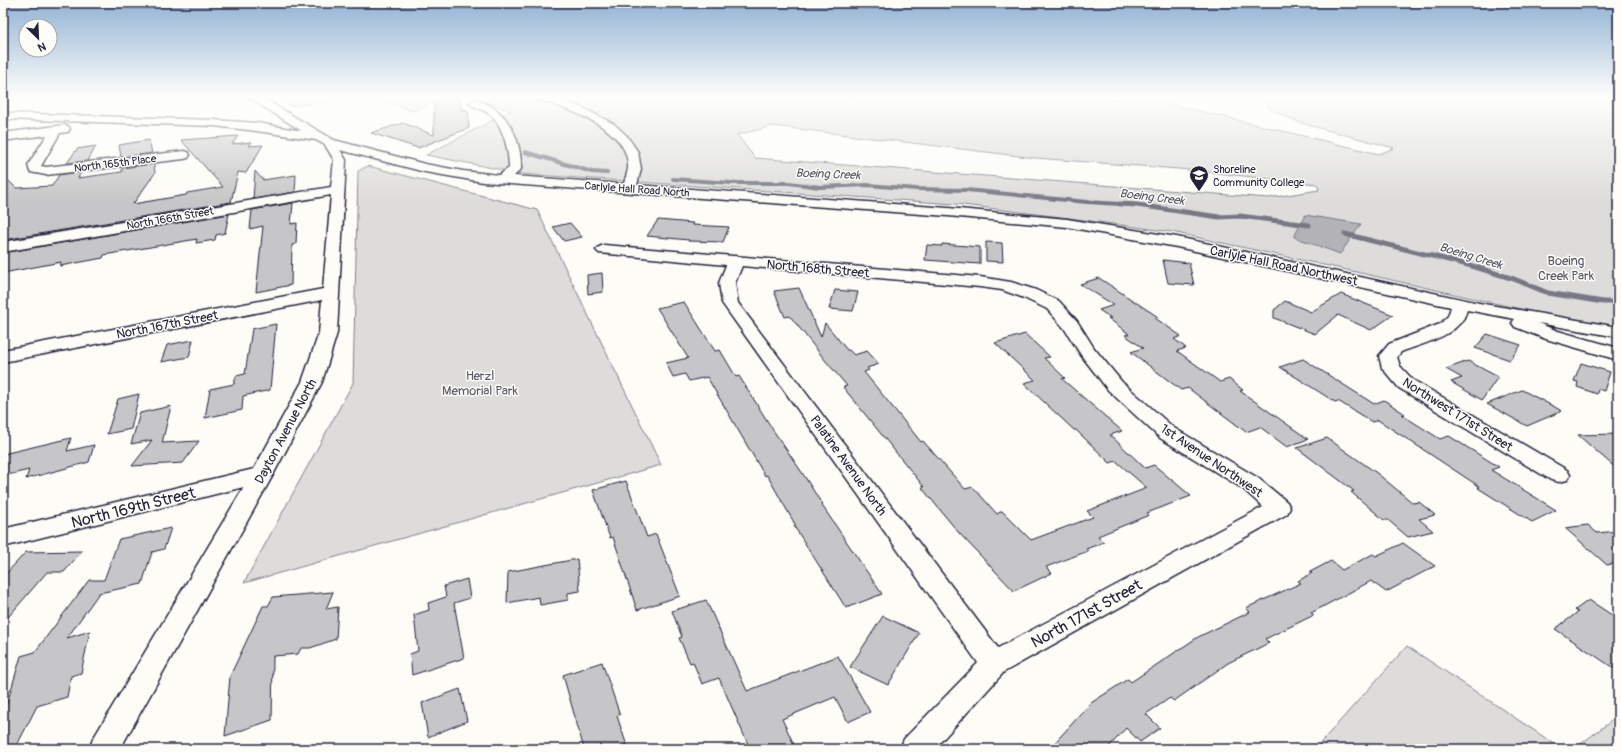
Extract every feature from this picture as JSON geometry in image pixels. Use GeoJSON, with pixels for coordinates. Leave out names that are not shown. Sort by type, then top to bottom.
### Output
{"type":"FeatureCollection","features":[{"type":"Feature","properties":{"kind":"street"},"geometry":{"type":"LineString","coordinates":[[3,137],[40,132]]}},
{"type":"Feature","properties":{"kind":"street","name":"North 165th Place"},"geometry":{"type":"LineString","coordinates":[[55,132],[34,165],[35,169],[46,171],[184,155]]}},
{"type":"Feature","properties":{"kind":"street","name":"Carlyle Hall Road North"},"geometry":{"type":"LineString","coordinates":[[283,132],[325,141],[370,155],[454,174],[503,179],[948,212]]}},
{"type":"Feature","properties":{"kind":"street"},"geometry":{"type":"LineString","coordinates":[[311,132],[325,141],[336,152],[340,162],[354,157],[370,155]]}},
{"type":"Feature","properties":{"kind":"street"},"geometry":{"type":"LineString","coordinates":[[503,179],[515,169],[516,160],[505,132]]}},
{"type":"Feature","properties":{"kind":"street"},"geometry":{"type":"LineString","coordinates":[[617,132],[629,145],[634,157],[635,176],[630,188]]}},
{"type":"Feature","properties":{"kind":"street","name":"Dayton Avenue North"},"geometry":{"type":"LineString","coordinates":[[104,749],[262,475],[312,382],[328,333],[340,162]]}},
{"type":"Feature","properties":{"kind":"street","name":"North 166th Street"},"geometry":{"type":"LineString","coordinates":[[3,247],[337,190]]}},
{"type":"Feature","properties":{"kind":"street","name":"Carlyle Hall Road Northwest"},"geometry":{"type":"LineString","coordinates":[[948,212],[1067,223],[1177,242],[1460,302],[1484,309],[1618,332]]}},
{"type":"Feature","properties":{"kind":"street","name":"North 168th Street"},"geometry":{"type":"LineString","coordinates":[[604,250],[980,282],[1005,285],[1030,294]]}},
{"type":"Feature","properties":{"kind":"street","name":"Palatine Avenue North"},"geometry":{"type":"LineString","coordinates":[[736,261],[728,282],[730,303],[994,664]]}},
{"type":"Feature","properties":{"kind":"street","name":"North 167th Street"},"geometry":{"type":"LineString","coordinates":[[3,356],[330,293]]}},
{"type":"Feature","properties":{"kind":"street","name":"1st Avenue Northwest"},"geometry":{"type":"LineString","coordinates":[[1030,294],[1053,306],[1071,325],[1087,351],[1115,386],[1168,432],[1250,483],[1280,508]]}},
{"type":"Feature","properties":{"kind":"street","name":"Northwest 171st Street"},"geometry":{"type":"LineString","coordinates":[[1460,302],[1456,318],[1446,328],[1394,348],[1388,356],[1391,368],[1406,384],[1559,475]]}},
{"type":"Feature","properties":{"kind":"street"},"geometry":{"type":"LineString","coordinates":[[1484,309],[1552,335],[1618,354]]}},
{"type":"Feature","properties":{"kind":"street","name":"North 169th Street"},"geometry":{"type":"LineString","coordinates":[[3,538],[262,475]]}},
{"type":"Feature","properties":{"kind":"street","name":"North 171st Street"},"geometry":{"type":"LineString","coordinates":[[915,749],[994,664],[1280,508]]}},
{"type":"Feature","properties":{"kind":"green space","name":"Boeing Creek Park"},"geometry":{"type":"Polygon","coordinates":[[[470,132],[749,132],[737,135],[755,158],[1268,198],[1319,190],[1317,184],[1179,169],[1035,158],[823,132],[1287,132],[1379,154],[1394,148],[1335,132],[1618,132],[1618,328],[1565,319],[1172,232],[955,204],[523,174],[426,155],[470,132]]]}},
{"type":"Feature","properties":{"kind":"green space","name":"Herzl Memorial Park"},"geometry":{"type":"Polygon","coordinates":[[[368,166],[537,210],[661,465],[244,583],[353,383],[358,171],[368,166]]]}},
{"type":"Feature","properties":{"kind":"green space"},"geometry":{"type":"Polygon","coordinates":[[[1407,646],[1562,749],[1315,749],[1407,646]]]}},
{"type":"Feature","properties":{"kind":"green space"},"geometry":{"type":"Polygon","coordinates":[[[1618,716],[1618,749],[1574,749],[1618,716]]]}},
{"type":"Feature","properties":{"kind":"shaded area"},"geometry":{"type":"Polygon","coordinates":[[[1305,215],[1361,224],[1340,254],[1294,237],[1305,215]]]}},
{"type":"Feature","properties":{"kind":"building"},"geometry":{"type":"Polygon","coordinates":[[[426,132],[434,135],[434,132],[459,132],[418,148],[371,133],[426,132]]]}},
{"type":"Feature","properties":{"kind":"building"},"geometry":{"type":"Polygon","coordinates":[[[238,136],[232,144],[252,142],[249,146],[263,145],[246,173],[238,172],[231,202],[3,240],[3,175],[16,188],[52,186],[59,175],[81,172],[78,178],[122,172],[122,168],[154,164],[155,173],[133,204],[223,187],[181,140],[238,136]]]}},
{"type":"Feature","properties":{"kind":"building"},"geometry":{"type":"Polygon","coordinates":[[[149,140],[152,153],[121,157],[119,145],[149,140]]]}},
{"type":"Feature","properties":{"kind":"building"},"geometry":{"type":"Polygon","coordinates":[[[96,146],[88,161],[67,163],[77,149],[96,146]]]}},
{"type":"Feature","properties":{"kind":"building"},"geometry":{"type":"Polygon","coordinates":[[[255,171],[263,180],[296,175],[295,192],[253,199],[255,171]]]}},
{"type":"Feature","properties":{"kind":"building"},"geometry":{"type":"Polygon","coordinates":[[[293,203],[291,224],[297,223],[296,244],[292,245],[291,285],[256,292],[263,226],[250,229],[252,210],[293,203]]]}},
{"type":"Feature","properties":{"kind":"building"},"geometry":{"type":"Polygon","coordinates":[[[229,214],[225,233],[216,235],[215,240],[196,243],[197,239],[104,255],[103,258],[60,266],[61,262],[3,273],[3,253],[229,214]]]}},
{"type":"Feature","properties":{"kind":"building"},"geometry":{"type":"Polygon","coordinates":[[[658,220],[693,223],[692,225],[729,227],[723,242],[688,241],[689,240],[647,236],[658,220]]]}},
{"type":"Feature","properties":{"kind":"building"},"geometry":{"type":"Polygon","coordinates":[[[570,223],[582,237],[564,241],[553,227],[570,223]]]}},
{"type":"Feature","properties":{"kind":"building"},"geometry":{"type":"Polygon","coordinates":[[[986,242],[1002,243],[1003,262],[986,261],[986,242]]]}},
{"type":"Feature","properties":{"kind":"building"},"geometry":{"type":"Polygon","coordinates":[[[942,244],[980,247],[980,264],[925,260],[927,245],[942,246],[942,244]]]}},
{"type":"Feature","properties":{"kind":"building"},"geometry":{"type":"Polygon","coordinates":[[[1163,260],[1189,263],[1194,285],[1168,283],[1163,260]]]}},
{"type":"Feature","properties":{"kind":"building"},"geometry":{"type":"Polygon","coordinates":[[[602,273],[603,292],[588,294],[587,275],[602,273]]]}},
{"type":"Feature","properties":{"kind":"building"},"geometry":{"type":"Polygon","coordinates":[[[1099,278],[1158,317],[1155,318],[1181,336],[1174,339],[1186,348],[1177,351],[1220,382],[1229,379],[1243,390],[1240,391],[1308,439],[1287,447],[1260,427],[1246,432],[1188,388],[1181,390],[1131,352],[1143,348],[1125,335],[1129,334],[1108,318],[1111,318],[1099,310],[1114,305],[1080,284],[1099,278]]]}},
{"type":"Feature","properties":{"kind":"building"},"geometry":{"type":"Polygon","coordinates":[[[799,288],[821,337],[825,323],[847,350],[854,355],[867,351],[879,364],[867,368],[869,370],[864,372],[921,442],[923,441],[965,489],[973,487],[997,514],[1002,511],[1031,540],[1093,517],[1087,511],[1147,488],[1116,461],[1110,463],[1024,383],[1035,380],[995,343],[1025,334],[1050,357],[1044,358],[1065,378],[1062,379],[1122,431],[1110,435],[1145,468],[1154,465],[1191,496],[1147,513],[1149,515],[1098,536],[1104,542],[1086,549],[1088,551],[1046,567],[1052,573],[1014,591],[959,533],[922,488],[924,487],[843,387],[847,386],[790,316],[785,317],[774,291],[799,288]]]}},
{"type":"Feature","properties":{"kind":"building"},"geometry":{"type":"Polygon","coordinates":[[[835,290],[858,292],[853,311],[829,309],[835,290]]]}},
{"type":"Feature","properties":{"kind":"building"},"geometry":{"type":"Polygon","coordinates":[[[1341,294],[1393,315],[1371,330],[1338,315],[1315,334],[1274,318],[1274,310],[1285,301],[1311,312],[1341,294]]]}},
{"type":"Feature","properties":{"kind":"building"},"geometry":{"type":"Polygon","coordinates":[[[684,302],[715,351],[720,350],[736,377],[739,376],[821,504],[882,594],[846,608],[794,526],[796,526],[767,475],[765,476],[707,377],[689,381],[685,374],[673,377],[666,363],[688,358],[657,308],[684,302]]]}},
{"type":"Feature","properties":{"kind":"building"},"geometry":{"type":"Polygon","coordinates":[[[276,324],[270,390],[243,396],[242,410],[205,418],[210,389],[234,384],[236,376],[245,374],[252,329],[276,324]]]}},
{"type":"Feature","properties":{"kind":"building"},"geometry":{"type":"Polygon","coordinates":[[[1487,334],[1521,345],[1510,360],[1475,348],[1487,334]]]}},
{"type":"Feature","properties":{"kind":"building"},"geometry":{"type":"Polygon","coordinates":[[[193,340],[189,357],[161,362],[167,345],[193,340]]]}},
{"type":"Feature","properties":{"kind":"building"},"geometry":{"type":"Polygon","coordinates":[[[1303,359],[1374,404],[1384,400],[1405,414],[1402,415],[1440,439],[1449,436],[1499,467],[1491,470],[1556,510],[1532,522],[1478,488],[1480,487],[1378,420],[1372,422],[1338,401],[1335,402],[1280,367],[1303,359]]]}},
{"type":"Feature","properties":{"kind":"building"},"geometry":{"type":"Polygon","coordinates":[[[1468,361],[1498,377],[1482,400],[1451,382],[1462,378],[1446,369],[1468,361]]]}},
{"type":"Feature","properties":{"kind":"building"},"geometry":{"type":"Polygon","coordinates":[[[1581,363],[1610,372],[1604,391],[1598,389],[1597,394],[1577,387],[1578,382],[1574,381],[1581,363]]]}},
{"type":"Feature","properties":{"kind":"building"},"geometry":{"type":"Polygon","coordinates":[[[1522,390],[1562,411],[1527,426],[1487,404],[1522,390]]]}},
{"type":"Feature","properties":{"kind":"building"},"geometry":{"type":"Polygon","coordinates":[[[139,394],[131,429],[107,434],[118,399],[139,394]]]}},
{"type":"Feature","properties":{"kind":"building"},"geometry":{"type":"Polygon","coordinates":[[[171,406],[162,443],[199,441],[183,463],[132,466],[152,440],[131,444],[140,413],[171,406]]]}},
{"type":"Feature","properties":{"kind":"building"},"geometry":{"type":"Polygon","coordinates":[[[1618,434],[1618,470],[1578,435],[1618,434]]]}},
{"type":"Feature","properties":{"kind":"building"},"geometry":{"type":"Polygon","coordinates":[[[71,438],[67,451],[94,445],[89,462],[26,479],[29,470],[3,476],[3,454],[71,438]]]}},
{"type":"Feature","properties":{"kind":"building"},"geometry":{"type":"Polygon","coordinates":[[[1327,438],[1378,474],[1413,503],[1419,502],[1435,515],[1419,519],[1433,531],[1408,537],[1388,520],[1384,520],[1351,492],[1354,491],[1297,448],[1327,438]]]}},
{"type":"Feature","properties":{"kind":"building"},"geometry":{"type":"Polygon","coordinates":[[[626,481],[647,537],[656,534],[680,596],[637,610],[613,537],[610,538],[593,490],[626,481]]]}},
{"type":"Feature","properties":{"kind":"building"},"geometry":{"type":"Polygon","coordinates":[[[1588,525],[1597,533],[1618,531],[1618,563],[1607,565],[1565,528],[1588,525]]]}},
{"type":"Feature","properties":{"kind":"building"},"geometry":{"type":"Polygon","coordinates":[[[171,528],[164,549],[152,552],[142,584],[99,593],[67,638],[90,631],[81,673],[71,676],[67,697],[37,706],[15,749],[3,749],[3,717],[21,656],[35,652],[89,580],[104,580],[119,539],[171,528]]]}},
{"type":"Feature","properties":{"kind":"building"},"geometry":{"type":"Polygon","coordinates":[[[1403,543],[1435,566],[1386,592],[1371,581],[1311,613],[1314,615],[1265,639],[1269,643],[1228,663],[1174,701],[1170,698],[1146,714],[1160,728],[1140,742],[1126,728],[1107,749],[1049,749],[1091,703],[1128,679],[1131,682],[1198,637],[1250,612],[1246,608],[1301,583],[1298,581],[1312,573],[1310,572],[1331,561],[1342,570],[1373,554],[1376,556],[1403,543]]]}},
{"type":"Feature","properties":{"kind":"building"},"geometry":{"type":"Polygon","coordinates":[[[82,551],[64,572],[47,572],[3,623],[3,577],[26,552],[82,551]]]}},
{"type":"Feature","properties":{"kind":"building"},"geometry":{"type":"Polygon","coordinates":[[[577,559],[580,591],[568,593],[568,600],[540,605],[539,597],[507,603],[508,572],[577,559]]]}},
{"type":"Feature","properties":{"kind":"building"},"geometry":{"type":"Polygon","coordinates":[[[467,579],[470,598],[454,603],[464,658],[412,675],[410,654],[418,651],[414,615],[429,610],[428,603],[446,597],[444,586],[467,579]]]}},
{"type":"Feature","properties":{"kind":"building"},"geometry":{"type":"Polygon","coordinates":[[[333,592],[326,609],[338,607],[336,639],[310,648],[301,648],[298,654],[273,656],[272,720],[225,736],[230,676],[263,606],[268,606],[273,597],[333,592]]]}},
{"type":"Feature","properties":{"kind":"building"},"geometry":{"type":"Polygon","coordinates":[[[706,600],[747,691],[838,656],[870,712],[848,722],[835,697],[782,719],[796,749],[750,749],[719,678],[702,684],[693,662],[690,663],[679,638],[682,637],[672,611],[706,600]]]}},
{"type":"Feature","properties":{"kind":"building"},"geometry":{"type":"Polygon","coordinates":[[[1589,600],[1618,619],[1618,671],[1555,629],[1578,612],[1575,610],[1589,600]]]}},
{"type":"Feature","properties":{"kind":"building"},"geometry":{"type":"Polygon","coordinates":[[[883,616],[919,633],[888,685],[850,667],[883,616]]]}},
{"type":"Feature","properties":{"kind":"building"},"geometry":{"type":"Polygon","coordinates":[[[602,662],[620,715],[617,716],[628,749],[584,749],[563,675],[602,662]]]}},
{"type":"Feature","properties":{"kind":"building"},"geometry":{"type":"Polygon","coordinates":[[[460,689],[467,721],[428,737],[422,703],[460,689]]]}},
{"type":"Feature","properties":{"kind":"waterway","name":"Boeing Creek"},"geometry":{"type":"LineString","coordinates":[[525,152],[592,172],[607,173]]}},
{"type":"Feature","properties":{"kind":"waterway","name":"Boeing Creek"},"geometry":{"type":"LineString","coordinates":[[673,179],[732,183],[789,183],[820,187],[868,185],[916,189],[967,190],[1087,202],[1137,205]]}},
{"type":"Feature","properties":{"kind":"waterway","name":"Boeing Creek"},"geometry":{"type":"LineString","coordinates":[[1120,204],[1137,205]]}},
{"type":"Feature","properties":{"kind":"waterway","name":"Boeing Creek"},"geometry":{"type":"LineString","coordinates":[[1137,205],[1219,217],[1240,216],[1309,225]]}},
{"type":"Feature","properties":{"kind":"waterway","name":"Boeing Creek"},"geometry":{"type":"LineString","coordinates":[[1345,234],[1472,266],[1514,279],[1548,293],[1603,302],[1618,302]]}},
{"type":"Feature","properties":{"kind":"place","name":"Shoreline Community College"},"geometry":{"type":"Point","coordinates":[1199,192]}}]}
